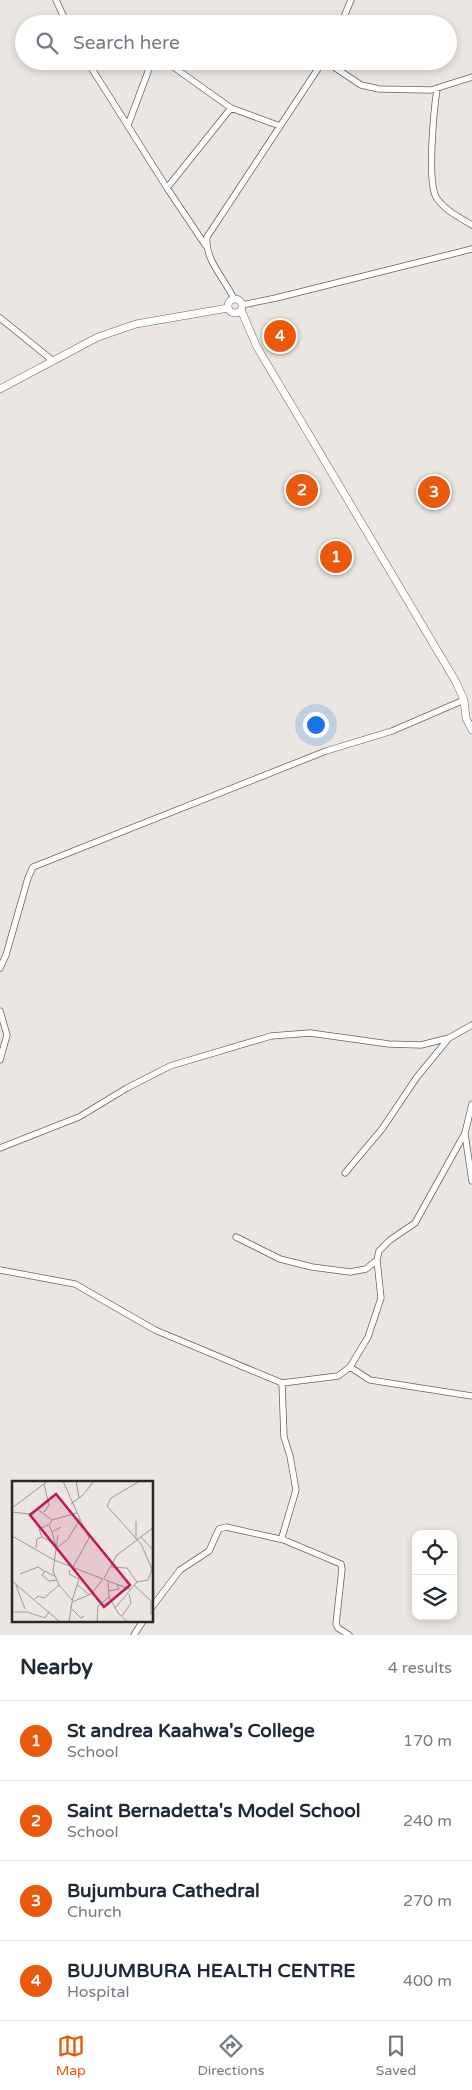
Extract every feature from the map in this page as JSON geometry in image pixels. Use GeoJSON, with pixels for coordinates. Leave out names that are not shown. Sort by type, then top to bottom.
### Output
{"type":"FeatureCollection","features":[{"type":"Feature","properties":{"kind":"street"},"geometry":{"type":"LineString","coordinates":[[56,0],[63,15]]}},
{"type":"Feature","properties":{"kind":"street"},"geometry":{"type":"LineString","coordinates":[[345,15],[351,0]]}},
{"type":"Feature","properties":{"kind":"street"},"geometry":{"type":"LineString","coordinates":[[93,70],[166,188],[206,246]]}},
{"type":"Feature","properties":{"kind":"street"},"geometry":{"type":"LineString","coordinates":[[128,124],[149,70]]}},
{"type":"Feature","properties":{"kind":"street"},"geometry":{"type":"LineString","coordinates":[[177,70],[231,108],[280,126]]}},
{"type":"Feature","properties":{"kind":"street"},"geometry":{"type":"LineString","coordinates":[[318,70],[207,237],[208,255],[227,282],[234,299],[242,307],[257,347],[456,682],[464,700],[466,718],[472,730]]}},
{"type":"Feature","properties":{"kind":"street"},"geometry":{"type":"LineString","coordinates":[[339,70],[366,86],[423,91],[437,89],[472,77]]}},
{"type":"Feature","properties":{"kind":"street"},"geometry":{"type":"LineString","coordinates":[[437,89],[433,114],[433,190],[447,209],[472,225]]}},
{"type":"Feature","properties":{"kind":"street"},"geometry":{"type":"LineString","coordinates":[[166,188],[231,108]]}},
{"type":"Feature","properties":{"kind":"street"},"geometry":{"type":"LineString","coordinates":[[228,308],[234,314],[242,307],[472,249]]}},
{"type":"Feature","properties":{"kind":"street"},"geometry":{"type":"LineString","coordinates":[[228,308],[228,303],[234,299]]}},
{"type":"Feature","properties":{"kind":"street"},"geometry":{"type":"LineString","coordinates":[[0,389],[98,337],[136,324],[228,308]]}},
{"type":"Feature","properties":{"kind":"street"},"geometry":{"type":"LineString","coordinates":[[0,318],[52,360]]}},
{"type":"Feature","properties":{"kind":"street"},"geometry":{"type":"LineString","coordinates":[[0,968],[6,955],[28,878],[33,867],[317,754],[392,731],[464,700]]}},
{"type":"Feature","properties":{"kind":"street"},"geometry":{"type":"LineString","coordinates":[[0,1011],[7,1035],[0,1060]]}},
{"type":"Feature","properties":{"kind":"street"},"geometry":{"type":"LineString","coordinates":[[0,1148],[79,1117],[127,1088],[170,1066],[271,1036],[287,1033],[310,1033],[389,1044],[421,1044],[449,1038],[472,1025]]}},
{"type":"Feature","properties":{"kind":"street"},"geometry":{"type":"LineString","coordinates":[[346,1173],[382,1129],[417,1077],[449,1038]]}},
{"type":"Feature","properties":{"kind":"street"},"geometry":{"type":"LineString","coordinates":[[0,1270],[75,1284],[155,1330],[282,1383],[338,1376],[350,1367],[368,1337],[381,1298],[377,1260],[379,1251],[390,1240],[415,1223],[465,1133],[472,1104]]}},
{"type":"Feature","properties":{"kind":"street"},"geometry":{"type":"LineString","coordinates":[[465,1133],[472,1181]]}},
{"type":"Feature","properties":{"kind":"street"},"geometry":{"type":"LineString","coordinates":[[236,1237],[280,1259],[312,1267],[350,1272],[366,1269],[377,1260]]}},
{"type":"Feature","properties":{"kind":"street"},"geometry":{"type":"LineString","coordinates":[[350,1367],[370,1380],[472,1396]]}},
{"type":"Feature","properties":{"kind":"street"},"geometry":{"type":"LineString","coordinates":[[282,1383],[284,1437],[290,1456],[296,1490],[282,1537],[284,1540]]}},
{"type":"Feature","properties":{"kind":"street"},"geometry":{"type":"LineString","coordinates":[[154,1604],[180,1570],[209,1551],[219,1529],[223,1527],[284,1540],[341,1564],[336,1624],[338,1628],[349,1635]]}},
{"type":"Feature","properties":{"kind":"street"},"geometry":{"type":"LineString","coordinates":[[134,1635],[142,1622]]}},
{"type":"Feature","properties":{"kind":"place","name":"BUJUMBURA HEALTH CENTRE"},"geometry":{"type":"Point","coordinates":[280,336]}},
{"type":"Feature","properties":{"kind":"place","name":"Saint Bernadetta's Model School"},"geometry":{"type":"Point","coordinates":[302,490]}},
{"type":"Feature","properties":{"kind":"place","name":"Bujumbura Cathedral"},"geometry":{"type":"Point","coordinates":[434,492]}},
{"type":"Feature","properties":{"kind":"place","name":"St andrea Kaahwa's College"},"geometry":{"type":"Point","coordinates":[336,557]}}]}
